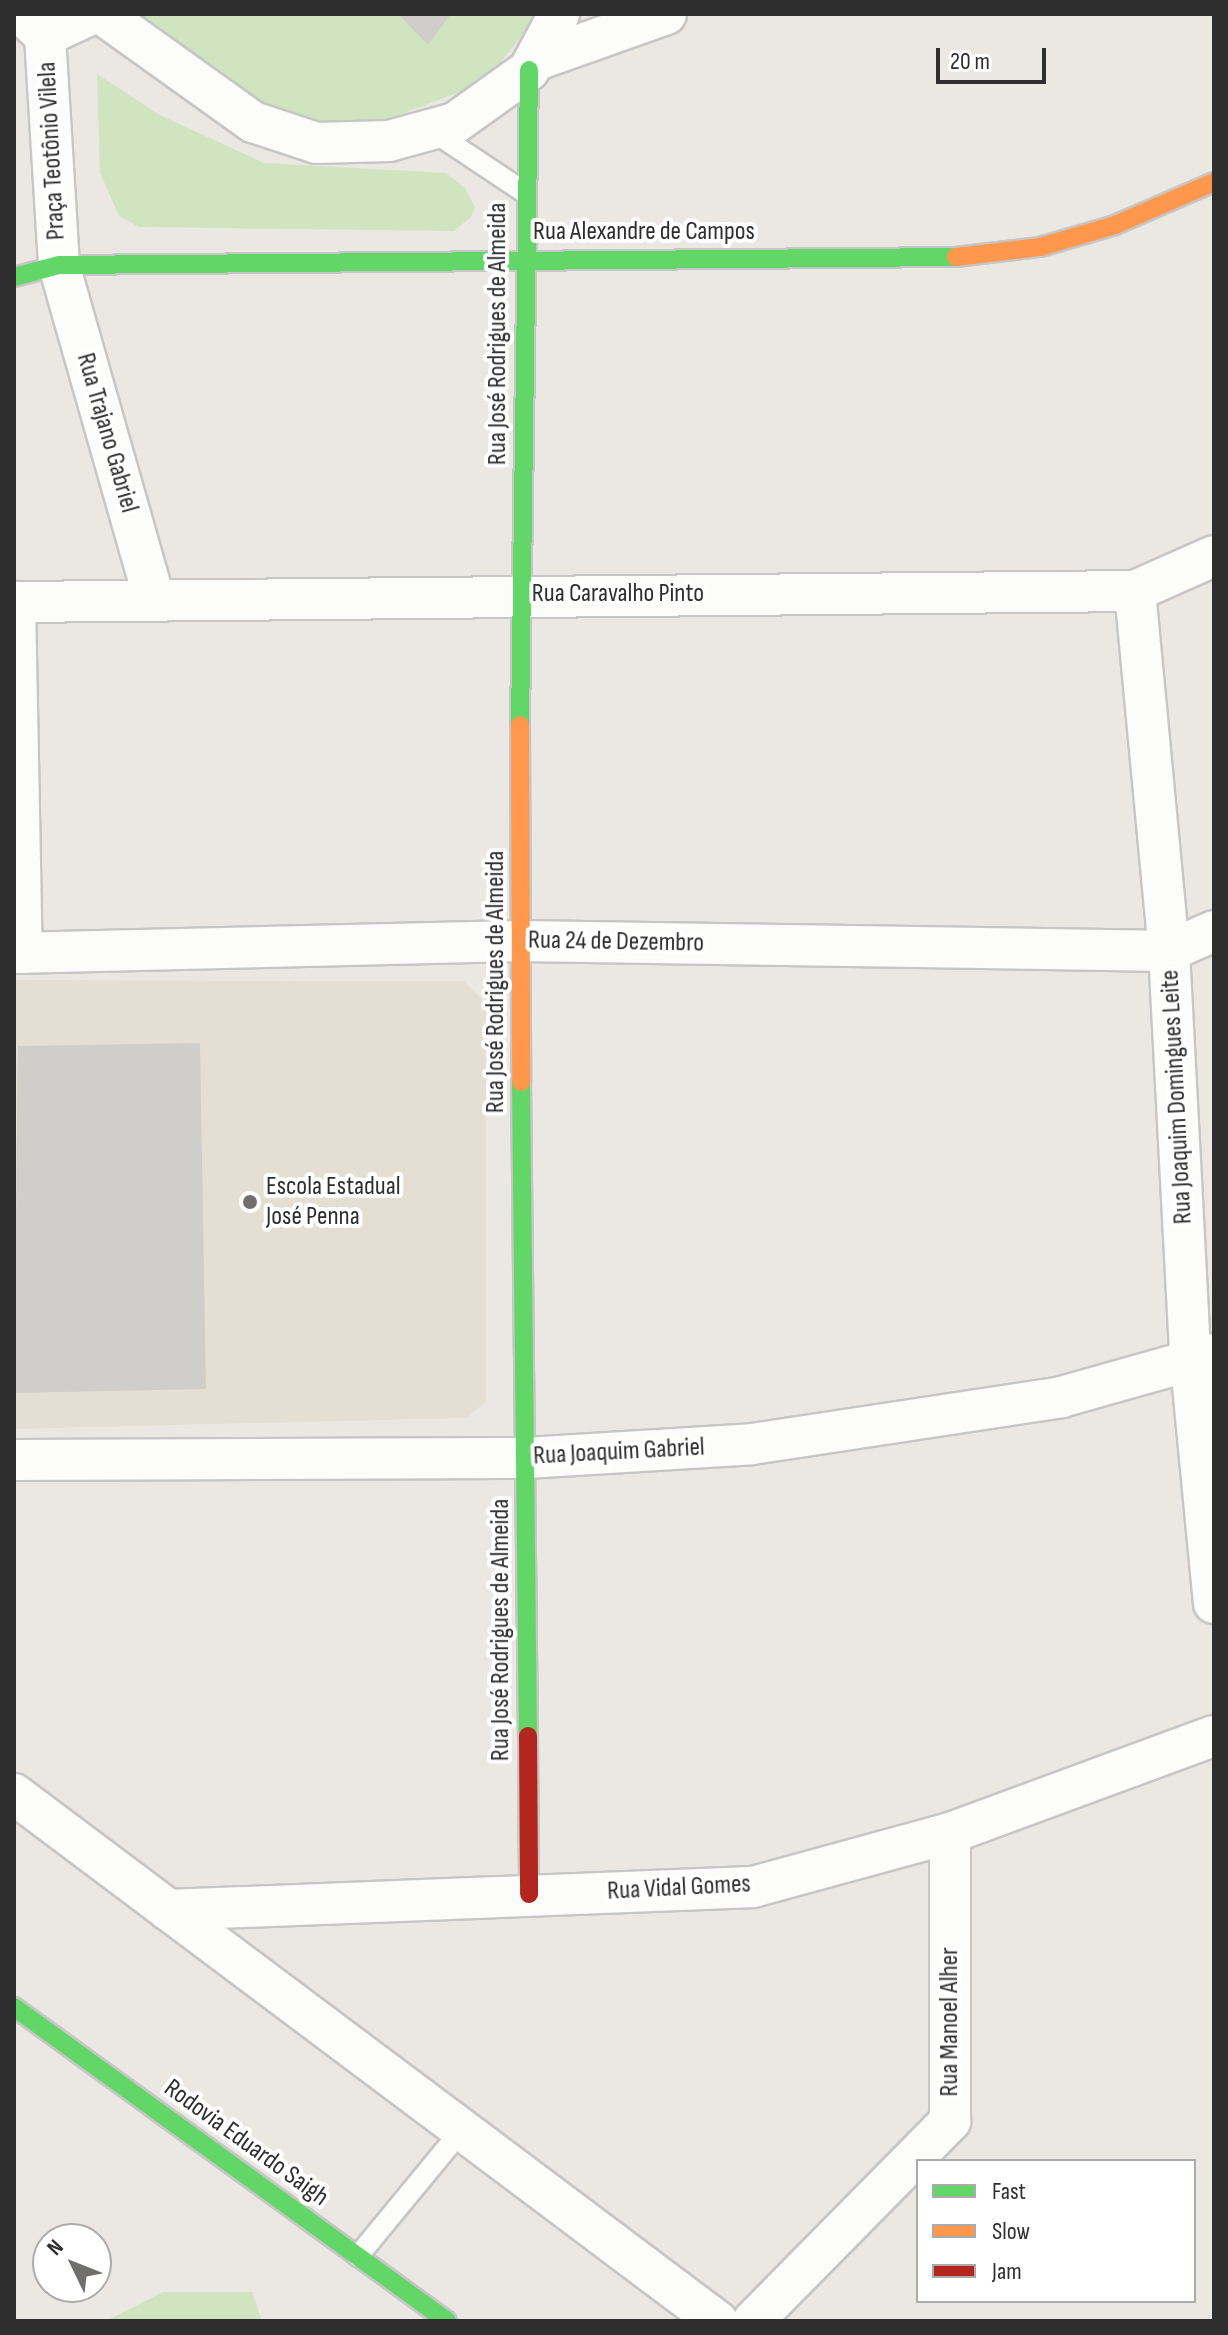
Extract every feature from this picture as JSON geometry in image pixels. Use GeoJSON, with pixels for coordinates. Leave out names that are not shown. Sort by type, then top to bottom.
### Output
{"type":"FeatureCollection","features":[{"type":"Feature","properties":{"kind":"main road","name":"Rua José Rodrigues de Almeida"},"geometry":{"type":"LineString","coordinates":[[529,1894],[520,941],[526,595],[521,256],[533,65]]}},
{"type":"Feature","properties":{"kind":"main road","name":"Rua Alexandre de Campos"},"geometry":{"type":"LineString","coordinates":[[14,277],[59,265],[521,256],[925,260],[1040,247],[1115,225],[1214,182]]}},
{"type":"Feature","properties":{"kind":"main road","name":"Rodovia Eduardo Saigh"},"geometry":{"type":"LineString","coordinates":[[14,2007],[447,2321]]}},
{"type":"Feature","properties":{"kind":"street"},"geometry":{"type":"LineString","coordinates":[[27,26],[92,14]]}},
{"type":"Feature","properties":{"kind":"street"},"geometry":{"type":"LineString","coordinates":[[102,14],[253,122],[317,143],[389,141],[455,123],[533,65],[666,14]]}},
{"type":"Feature","properties":{"kind":"street"},"geometry":{"type":"LineString","coordinates":[[533,65],[559,14]]}},
{"type":"Feature","properties":{"kind":"street","name":"Praça Teotônio Vilela"},"geometry":{"type":"LineString","coordinates":[[27,26],[59,265]]}},
{"type":"Feature","properties":{"kind":"street","name":"Rua Trajano Gabriel"},"geometry":{"type":"LineString","coordinates":[[59,265],[155,601]]}},
{"type":"Feature","properties":{"kind":"street","name":"Rua Caravalho Pinto"},"geometry":{"type":"LineString","coordinates":[[14,602],[1135,591],[1214,556]]}},
{"type":"Feature","properties":{"kind":"street","name":"Rua Joaquim Domingues Leite"},"geometry":{"type":"LineString","coordinates":[[1135,591],[1169,951],[1202,1359],[1214,1603]]}},
{"type":"Feature","properties":{"kind":"street"},"geometry":{"type":"LineString","coordinates":[[14,602],[18,953]]}},
{"type":"Feature","properties":{"kind":"street","name":"Rua 24 de Dezembro"},"geometry":{"type":"LineString","coordinates":[[18,953],[520,941],[1169,951],[1214,931]]}},
{"type":"Feature","properties":{"kind":"street","name":"Rua Joaquim Gabriel"},"geometry":{"type":"LineString","coordinates":[[14,1460],[526,1458],[752,1444],[1061,1397],[1202,1359]]}},
{"type":"Feature","properties":{"kind":"street","name":"Rua Vidal Gomes"},"geometry":{"type":"LineString","coordinates":[[168,1910],[753,1887],[950,1833],[1214,1736]]}},
{"type":"Feature","properties":{"kind":"street"},"geometry":{"type":"LineString","coordinates":[[14,1794],[717,2321]]}},
{"type":"Feature","properties":{"kind":"street","name":"Rua Manoel Alher"},"geometry":{"type":"LineString","coordinates":[[753,2321],[950,2121],[950,1833]]}},
{"type":"Feature","properties":{"kind":"lane"},"geometry":{"type":"LineString","coordinates":[[431,130],[524,192]]}},
{"type":"Feature","properties":{"kind":"lane"},"geometry":{"type":"LineString","coordinates":[[358,2256],[462,2130]]}},
{"type":"Feature","properties":{"kind":"shaded area","name":"Escola Estadual José Penna"},"geometry":{"type":"Polygon","coordinates":[[[14,980],[463,981],[486,1002],[486,1401],[467,1418],[14,1429],[14,980]]]}},
{"type":"Feature","properties":{"kind":"green space"},"geometry":{"type":"Polygon","coordinates":[[[135,14],[539,14],[497,67],[463,91],[380,122],[313,123],[251,103],[135,14]]]}},
{"type":"Feature","properties":{"kind":"green space"},"geometry":{"type":"Polygon","coordinates":[[[97,74],[160,115],[264,163],[446,173],[465,188],[475,207],[471,217],[454,231],[139,227],[119,216],[100,173],[97,74]]]}},
{"type":"Feature","properties":{"kind":"green space"},"geometry":{"type":"Polygon","coordinates":[[[163,2292],[252,2292],[262,2321],[106,2321],[163,2292]]]}},
{"type":"Feature","properties":{"kind":"building"},"geometry":{"type":"Polygon","coordinates":[[[398,14],[451,14],[428,45],[398,14]]]}},
{"type":"Feature","properties":{"kind":"building"},"geometry":{"type":"Polygon","coordinates":[[[200,1043],[206,1389],[14,1393],[18,1046],[200,1043]]]}},
{"type":"Feature","properties":{"kind":"traffic: fast"},"geometry":{"type":"LineString","coordinates":[[520,725],[529,70]]}},
{"type":"Feature","properties":{"kind":"traffic: fast"},"geometry":{"type":"LineString","coordinates":[[14,277],[59,265],[956,257]]}},
{"type":"Feature","properties":{"kind":"traffic: fast"},"geometry":{"type":"LineString","coordinates":[[521,1082],[528,1736]]}},
{"type":"Feature","properties":{"kind":"traffic: fast"},"geometry":{"type":"LineString","coordinates":[[14,2007],[447,2321]]}},
{"type":"Feature","properties":{"kind":"traffic: slow"},"geometry":{"type":"LineString","coordinates":[[956,257],[1040,247],[1115,225],[1214,182]]}},
{"type":"Feature","properties":{"kind":"traffic: slow"},"geometry":{"type":"LineString","coordinates":[[520,725],[521,1082]]}},
{"type":"Feature","properties":{"kind":"traffic: jam"},"geometry":{"type":"LineString","coordinates":[[528,1736],[529,1894]]}},
{"type":"Feature","properties":{"kind":"place","name":"Escola Estadual José Penna"},"geometry":{"type":"Point","coordinates":[250,1202]}}]}
